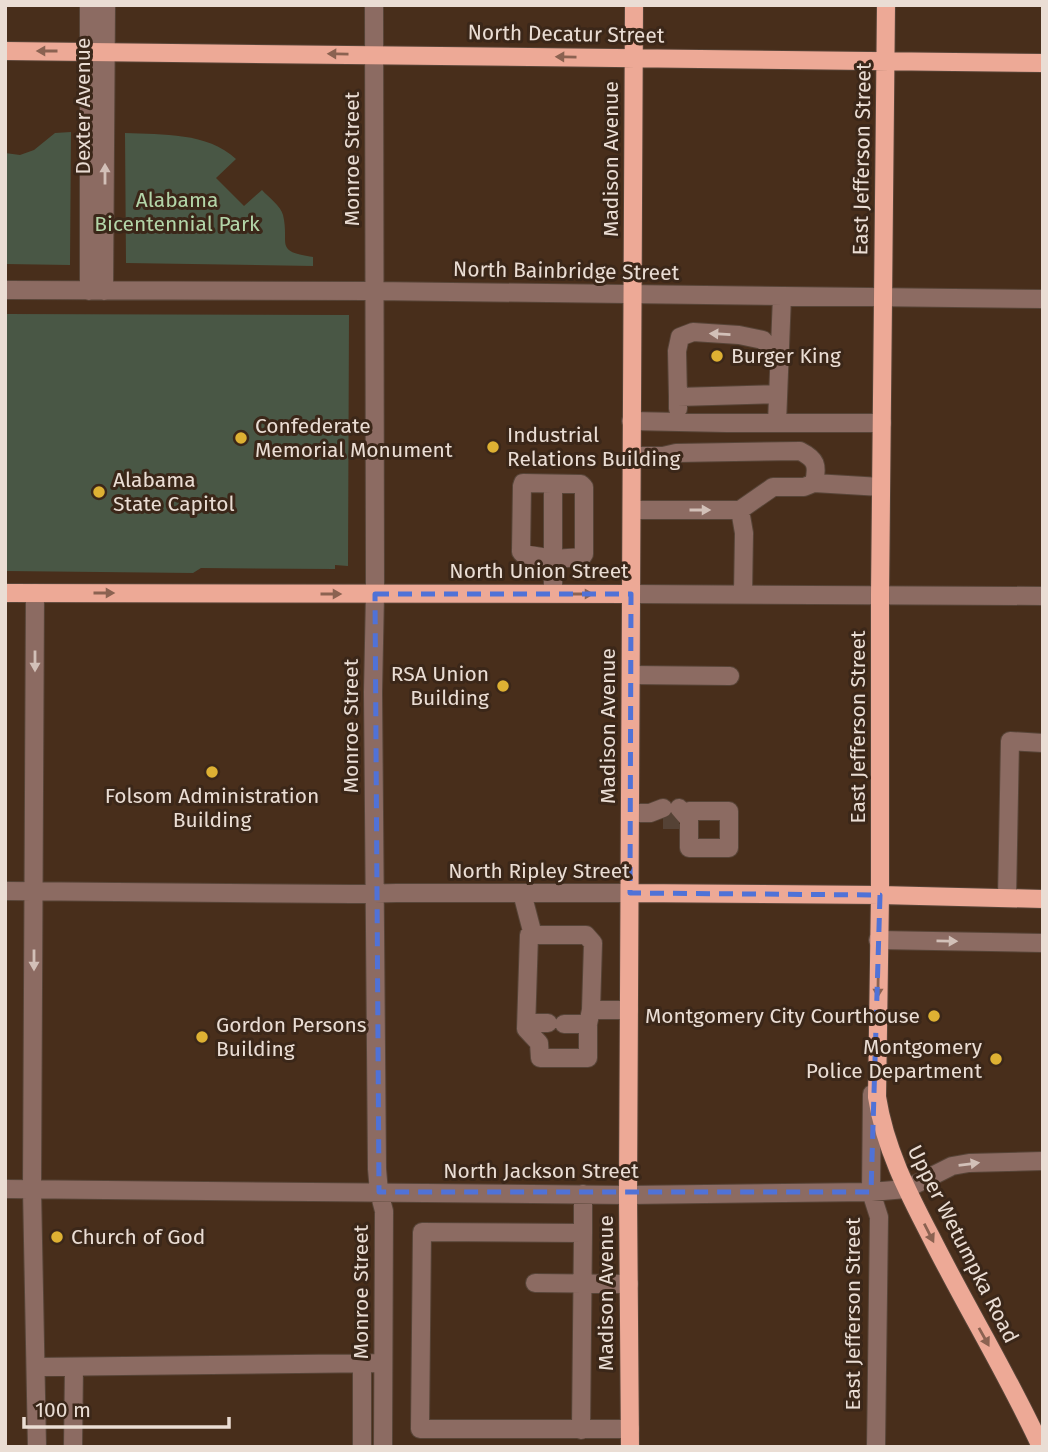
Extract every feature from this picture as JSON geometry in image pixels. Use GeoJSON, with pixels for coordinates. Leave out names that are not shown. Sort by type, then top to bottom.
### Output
{"type":"FeatureCollection","features":[{"type":"Feature","properties":{"kind":"main road","name":"Madison Avenue"},"geometry":{"type":"LineString","coordinates":[[630,1438],[628,1195],[634,5]]}},
{"type":"Feature","properties":{"kind":"main road","name":"East Jefferson Street"},"geometry":{"type":"LineString","coordinates":[[877,1052],[886,5]]}},
{"type":"Feature","properties":{"kind":"main road","name":"North Decatur Street"},"geometry":{"type":"LineString","coordinates":[[5,51],[1043,63]]}},
{"type":"Feature","properties":{"kind":"main road","name":"North Union Street"},"geometry":{"type":"LineString","coordinates":[[5,593],[631,594]]}},
{"type":"Feature","properties":{"kind":"main road","name":"North Ripley Street"},"geometry":{"type":"LineString","coordinates":[[630,894],[1043,899]]}},
{"type":"Feature","properties":{"kind":"main road","name":"Upper Wetumpka Road"},"geometry":{"type":"LineString","coordinates":[[877,1052],[877,1097],[881,1123],[906,1189],[951,1277],[1035,1423],[1041,1447]]}},
{"type":"Feature","properties":{"kind":"street","name":"Dexter Avenue"},"geometry":{"type":"LineString","coordinates":[[89,5],[97,51],[97,291]]}},
{"type":"Feature","properties":{"kind":"street","name":"Dexter Avenue"},"geometry":{"type":"LineString","coordinates":[[97,51],[106,5]]}},
{"type":"Feature","properties":{"kind":"street","name":"Monroe Street"},"geometry":{"type":"LineString","coordinates":[[374,5],[374,894],[377,1169],[384,1211],[383,1447]]}},
{"type":"Feature","properties":{"kind":"street","name":"North Bainbridge Street"},"geometry":{"type":"LineString","coordinates":[[5,290],[374,291],[1043,299]]}},
{"type":"Feature","properties":{"kind":"street"},"geometry":{"type":"LineString","coordinates":[[776,423],[782,296]]}},
{"type":"Feature","properties":{"kind":"street"},"geometry":{"type":"LineString","coordinates":[[677,422],[677,351],[680,337],[693,332],[739,335],[762,340],[779,359]]}},
{"type":"Feature","properties":{"kind":"street"},"geometry":{"type":"LineString","coordinates":[[678,397],[778,394]]}},
{"type":"Feature","properties":{"kind":"street"},"geometry":{"type":"LineString","coordinates":[[631,421],[882,423]]}},
{"type":"Feature","properties":{"kind":"street"},"geometry":{"type":"LineString","coordinates":[[631,456],[800,451],[811,457],[817,468],[814,483]]}},
{"type":"Feature","properties":{"kind":"street"},"geometry":{"type":"LineString","coordinates":[[523,483],[553,484],[584,486],[582,557],[554,559],[521,552],[523,483]]}},
{"type":"Feature","properties":{"kind":"street"},"geometry":{"type":"LineString","coordinates":[[632,510],[740,510],[773,487],[804,487],[814,483],[881,487]]}},
{"type":"Feature","properties":{"kind":"street"},"geometry":{"type":"LineString","coordinates":[[553,484],[554,593]]}},
{"type":"Feature","properties":{"kind":"street"},"geometry":{"type":"LineString","coordinates":[[740,510],[744,533],[743,594]]}},
{"type":"Feature","properties":{"kind":"street"},"geometry":{"type":"LineString","coordinates":[[35,593],[32,1189],[37,1447]]}},
{"type":"Feature","properties":{"kind":"street","name":"North Union Street"},"geometry":{"type":"LineString","coordinates":[[631,594],[1043,596]]}},
{"type":"Feature","properties":{"kind":"street"},"geometry":{"type":"LineString","coordinates":[[631,676],[730,676]]}},
{"type":"Feature","properties":{"kind":"street"},"geometry":{"type":"LineString","coordinates":[[1007,898],[1010,741],[1043,743]]}},
{"type":"Feature","properties":{"kind":"street"},"geometry":{"type":"LineString","coordinates":[[630,813],[672,814]]}},
{"type":"Feature","properties":{"kind":"street","name":"North Ripley Street"},"geometry":{"type":"LineString","coordinates":[[5,891],[630,894]]}},
{"type":"Feature","properties":{"kind":"street"},"geometry":{"type":"LineString","coordinates":[[522,893],[533,935]]}},
{"type":"Feature","properties":{"kind":"street"},"geometry":{"type":"LineString","coordinates":[[529,934],[586,935],[593,943],[589,1017],[588,1058],[540,1058],[539,1043],[526,1029],[529,934]]}},
{"type":"Feature","properties":{"kind":"street"},"geometry":{"type":"LineString","coordinates":[[878,940],[1043,943]]}},
{"type":"Feature","properties":{"kind":"street"},"geometry":{"type":"LineString","coordinates":[[527,1023],[556,1024],[629,1010]]}},
{"type":"Feature","properties":{"kind":"street","name":"East Jefferson Street"},"geometry":{"type":"LineString","coordinates":[[876,1447],[879,1217],[871,1192],[873,1089],[877,1052]]}},
{"type":"Feature","properties":{"kind":"street","name":"North Jackson Street"},"geometry":{"type":"LineString","coordinates":[[5,1189],[583,1195],[871,1192],[906,1189],[952,1166],[1043,1161]]}},
{"type":"Feature","properties":{"kind":"street"},"geometry":{"type":"LineString","coordinates":[[581,1430],[583,1195]]}},
{"type":"Feature","properties":{"kind":"street"},"geometry":{"type":"LineString","coordinates":[[583,1233],[422,1232],[420,1429],[448,1438],[549,1438],[581,1430],[630,1438]]}},
{"type":"Feature","properties":{"kind":"street"},"geometry":{"type":"LineString","coordinates":[[536,1283],[629,1284]]}},
{"type":"Feature","properties":{"kind":"street"},"geometry":{"type":"LineString","coordinates":[[362,1363],[362,1447]]}},
{"type":"Feature","properties":{"kind":"street"},"geometry":{"type":"LineString","coordinates":[[36,1367],[383,1363]]}},
{"type":"Feature","properties":{"kind":"street"},"geometry":{"type":"LineString","coordinates":[[73,1447],[74,1367]]}},
{"type":"Feature","properties":{"kind":"street"},"geometry":{"type":"LineString","coordinates":[[362,1407],[383,1407]]}},
{"type":"Feature","properties":{"kind":"highlighted area"},"geometry":{"type":"Polygon","coordinates":[[[375,594],[631,594],[630,893],[880,895],[871,1192],[379,1192],[375,594]]]}},
{"type":"Feature","properties":{"kind":"shaded area"},"geometry":{"type":"Polygon","coordinates":[[[5,5],[1043,5],[1043,1447],[5,1447],[5,5]]]}},
{"type":"Feature","properties":{"kind":"green space"},"geometry":{"type":"Polygon","coordinates":[[[71,132],[70,265],[5,264],[5,153],[20,155],[34,150],[55,133],[71,132]]]}},
{"type":"Feature","properties":{"kind":"green space","name":"Alabama Bicentennial Park"},"geometry":{"type":"Polygon","coordinates":[[[125,133],[198,139],[224,150],[236,159],[216,178],[244,206],[262,190],[282,212],[288,249],[313,257],[313,266],[126,263],[125,133]]]}},
{"type":"Feature","properties":{"kind":"green space"},"geometry":{"type":"Polygon","coordinates":[[[5,314],[349,315],[348,566],[335,565],[335,569],[201,568],[193,573],[5,571],[5,314]]]}},
{"type":"Feature","properties":{"kind":"tunnel"},"geometry":{"type":"LineString","coordinates":[[663,820],[679,820]]}},
{"type":"Feature","properties":{"kind":"place","name":"Burger King"},"geometry":{"type":"Point","coordinates":[717,356]}},
{"type":"Feature","properties":{"kind":"place","name":"Confederate Memorial Monument"},"geometry":{"type":"Point","coordinates":[241,438]}},
{"type":"Feature","properties":{"kind":"place","name":"Industrial Relations Building"},"geometry":{"type":"Point","coordinates":[493,447]}},
{"type":"Feature","properties":{"kind":"place","name":"Alabama State Capitol"},"geometry":{"type":"Point","coordinates":[99,492]}},
{"type":"Feature","properties":{"kind":"place","name":"RSA Union Building"},"geometry":{"type":"Point","coordinates":[503,686]}},
{"type":"Feature","properties":{"kind":"place","name":"Folsom Administration Building"},"geometry":{"type":"Point","coordinates":[212,772]}},
{"type":"Feature","properties":{"kind":"place","name":"Montgomery City Courthouse"},"geometry":{"type":"Point","coordinates":[934,1016]}},
{"type":"Feature","properties":{"kind":"place","name":"Gordon Persons Building"},"geometry":{"type":"Point","coordinates":[202,1037]}},
{"type":"Feature","properties":{"kind":"place","name":"Montgomery Police Department"},"geometry":{"type":"Point","coordinates":[996,1059]}},
{"type":"Feature","properties":{"kind":"place","name":"Church of God"},"geometry":{"type":"Point","coordinates":[57,1237]}}]}
